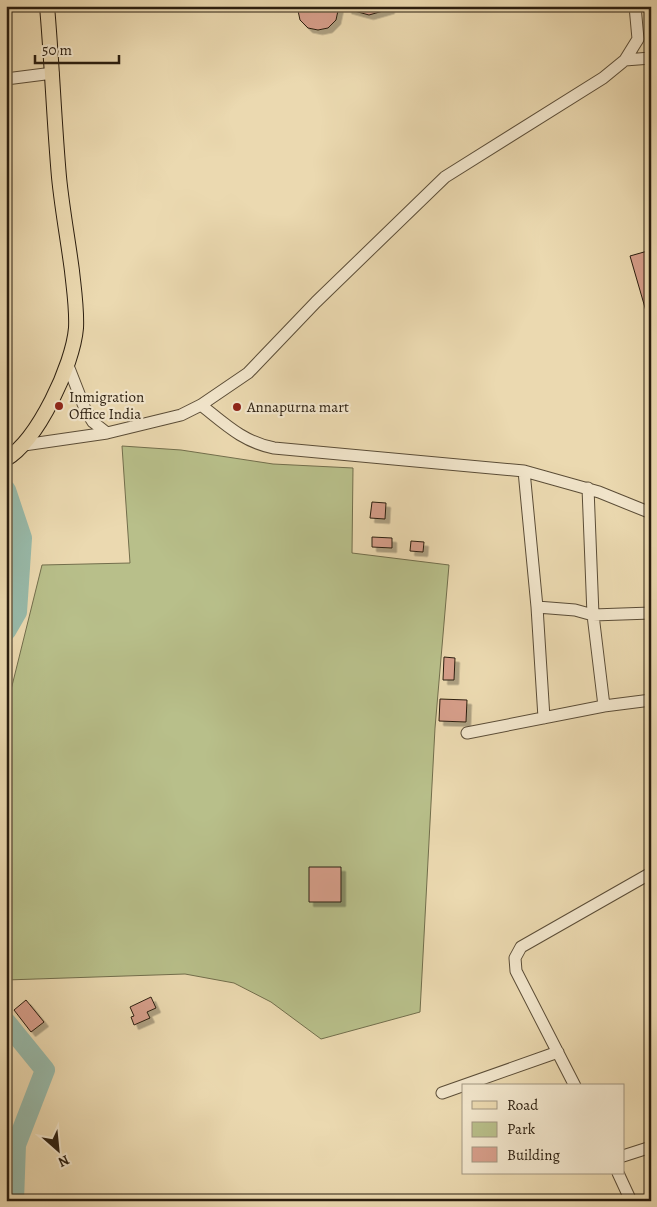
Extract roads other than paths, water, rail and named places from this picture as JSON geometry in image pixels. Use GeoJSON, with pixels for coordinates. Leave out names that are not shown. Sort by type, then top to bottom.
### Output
{"type":"FeatureCollection","features":[{"type":"Feature","properties":{"kind":"main road"},"geometry":{"type":"LineString","coordinates":[[9,458],[24,445],[38,427],[68,363],[76,329],[75,296],[59,178],[48,6]]}},
{"type":"Feature","properties":{"kind":"street"},"geometry":{"type":"LineString","coordinates":[[24,445],[107,434],[181,415],[201,405],[248,373],[316,302],[445,177],[603,78],[625,60],[638,39],[634,6]]}},
{"type":"Feature","properties":{"kind":"street"},"geometry":{"type":"LineString","coordinates":[[625,60],[651,58]]}},
{"type":"Feature","properties":{"kind":"street"},"geometry":{"type":"LineString","coordinates":[[6,78],[52,73]]}},
{"type":"Feature","properties":{"kind":"street"},"geometry":{"type":"LineString","coordinates":[[68,363],[85,409],[92,422],[107,434]]}},
{"type":"Feature","properties":{"kind":"street"},"geometry":{"type":"LineString","coordinates":[[201,405],[242,438],[259,445],[284,449],[524,471],[588,488],[651,513]]}},
{"type":"Feature","properties":{"kind":"street"},"geometry":{"type":"LineString","coordinates":[[524,471],[537,607],[544,718]]}},
{"type":"Feature","properties":{"kind":"street"},"geometry":{"type":"LineString","coordinates":[[588,488],[593,615],[604,706]]}},
{"type":"Feature","properties":{"kind":"street"},"geometry":{"type":"LineString","coordinates":[[537,607],[575,610],[593,615],[651,613]]}},
{"type":"Feature","properties":{"kind":"street"},"geometry":{"type":"LineString","coordinates":[[467,733],[604,706],[651,700]]}},
{"type":"Feature","properties":{"kind":"street"},"geometry":{"type":"LineString","coordinates":[[574,1084],[516,971],[515,958],[521,947],[651,873]]}},
{"type":"Feature","properties":{"kind":"street"},"geometry":{"type":"LineString","coordinates":[[467,1084],[558,1052]]}},
{"type":"Feature","properties":{"kind":"street"},"geometry":{"type":"LineString","coordinates":[[442,1093],[462,1086]]}},
{"type":"Feature","properties":{"kind":"street"},"geometry":{"type":"LineString","coordinates":[[624,1156],[651,1147]]}},
{"type":"Feature","properties":{"kind":"street"},"geometry":{"type":"LineString","coordinates":[[618,1174],[631,1201]]}},
{"type":"Feature","properties":{"kind":"waterway"},"geometry":{"type":"LineString","coordinates":[[6,490],[22,538],[17,612],[6,631]]}},
{"type":"Feature","properties":{"kind":"waterway"},"geometry":{"type":"LineString","coordinates":[[6,1022],[45,1070],[16,1145],[14,1201]]}},
{"type":"Feature","properties":{"kind":"place","name":"Inmigration Office India"},"geometry":{"type":"Point","coordinates":[59,406]}},
{"type":"Feature","properties":{"kind":"place","name":"Annapurna mart"},"geometry":{"type":"Point","coordinates":[237,407]}}]}
